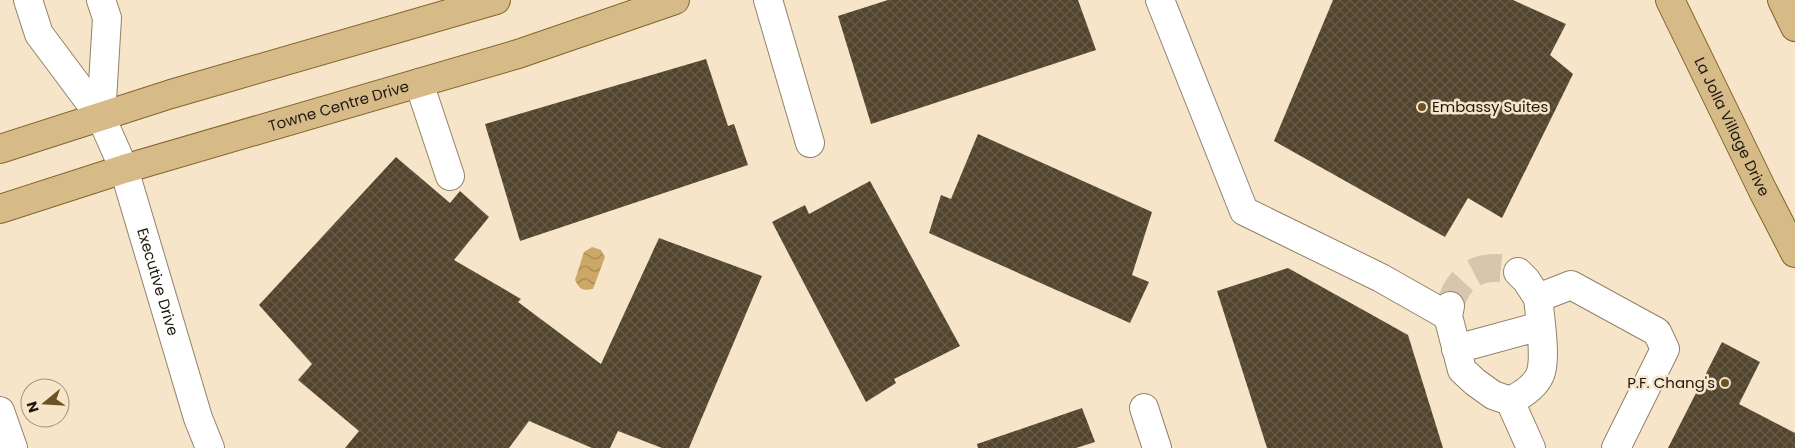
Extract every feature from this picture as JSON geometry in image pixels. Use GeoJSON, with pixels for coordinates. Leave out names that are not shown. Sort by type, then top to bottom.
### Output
{"type":"FeatureCollection","features":[{"type":"Feature","properties":{"kind":"main road"},"geometry":{"type":"LineString","coordinates":[[0,149],[171,94],[496,0]]}},
{"type":"Feature","properties":{"kind":"main road","name":"Towne Centre Drive"},"geometry":{"type":"LineString","coordinates":[[0,209],[124,169],[518,54],[674,0]]}},
{"type":"Feature","properties":{"kind":"main road","name":"La Jolla Village Drive"},"geometry":{"type":"LineString","coordinates":[[1670,0],[1795,253]]}},
{"type":"Feature","properties":{"kind":"main road"},"geometry":{"type":"LineString","coordinates":[[1782,0],[1795,27]]}},
{"type":"Feature","properties":{"kind":"street","name":"Executive Drive"},"geometry":{"type":"LineString","coordinates":[[28,0],[39,34],[101,117],[124,169],[198,418],[210,448]]}},
{"type":"Feature","properties":{"kind":"street","name":"Executive Drive"},"geometry":{"type":"LineString","coordinates":[[101,0],[107,18],[101,117]]}},
{"type":"Feature","properties":{"kind":"street"},"geometry":{"type":"LineString","coordinates":[[768,0],[810,143]]}},
{"type":"Feature","properties":{"kind":"street"},"geometry":{"type":"LineString","coordinates":[[1160,0],[1244,210],[1449,311],[1462,370],[1493,395],[1510,401],[1526,393],[1541,373],[1541,326],[1538,298],[1518,272]]}},
{"type":"Feature","properties":{"kind":"street"},"geometry":{"type":"LineString","coordinates":[[419,83],[450,176]]}},
{"type":"Feature","properties":{"kind":"street"},"geometry":{"type":"LineString","coordinates":[[1538,298],[1571,285],[1657,332],[1664,350],[1616,448]]}},
{"type":"Feature","properties":{"kind":"street"},"geometry":{"type":"LineString","coordinates":[[1456,349],[1541,326]]}},
{"type":"Feature","properties":{"kind":"street"},"geometry":{"type":"LineString","coordinates":[[1510,401],[1531,448]]}},
{"type":"Feature","properties":{"kind":"street"},"geometry":{"type":"LineString","coordinates":[[1144,408],[1157,448]]}},
{"type":"Feature","properties":{"kind":"street"},"geometry":{"type":"LineString","coordinates":[[0,411],[13,448]]}},
{"type":"Feature","properties":{"kind":"water"},"geometry":{"type":"Polygon","coordinates":[[[592,247],[601,250],[605,257],[593,289],[584,290],[580,288],[575,280],[584,252],[592,247]]]}},
{"type":"Feature","properties":{"kind":"building"},"geometry":{"type":"Polygon","coordinates":[[[888,0],[1078,0],[1096,50],[871,124],[838,16],[888,0]]]}},
{"type":"Feature","properties":{"kind":"building","name":"Embassy Suites"},"geometry":{"type":"Polygon","coordinates":[[[1333,0],[1513,0],[1566,24],[1550,55],[1573,74],[1502,218],[1468,198],[1445,237],[1274,141],[1333,0]]]}},
{"type":"Feature","properties":{"kind":"building"},"geometry":{"type":"Polygon","coordinates":[[[706,59],[728,126],[734,124],[748,165],[520,241],[485,124],[706,59]]]}},
{"type":"Feature","properties":{"kind":"building"},"geometry":{"type":"Polygon","coordinates":[[[978,134],[1152,212],[1132,275],[1149,282],[1130,323],[929,233],[941,195],[951,199],[978,134]]]}},
{"type":"Feature","properties":{"kind":"building"},"geometry":{"type":"Polygon","coordinates":[[[396,157],[450,203],[460,191],[489,217],[454,260],[521,299],[518,302],[601,364],[659,238],[762,276],[689,448],[662,448],[618,431],[610,448],[592,448],[529,421],[509,448],[345,448],[359,431],[298,380],[312,364],[259,305],[396,157]]]}},
{"type":"Feature","properties":{"kind":"building"},"geometry":{"type":"Polygon","coordinates":[[[870,181],[960,346],[894,379],[896,383],[866,402],[772,222],[805,205],[809,214],[870,181]]]}},
{"type":"Feature","properties":{"kind":"building"},"geometry":{"type":"Polygon","coordinates":[[[1288,268],[1408,335],[1443,448],[1267,448],[1217,291],[1288,268]]]}},
{"type":"Feature","properties":{"kind":"building","name":"P.F. Chang's"},"geometry":{"type":"Polygon","coordinates":[[[1722,342],[1760,362],[1739,404],[1795,433],[1795,448],[1668,448],[1722,342]]]}},
{"type":"Feature","properties":{"kind":"building"},"geometry":{"type":"Polygon","coordinates":[[[1082,408],[1095,442],[1076,448],[978,448],[977,444],[1082,408]]]}},
{"type":"Feature","properties":{"kind":"tunnel"},"geometry":{"type":"LineString","coordinates":[[1450,306],[1454,294],[1460,285],[1475,272],[1495,268],[1518,272]]}},
{"type":"Feature","properties":{"kind":"place","name":"Embassy Suites"},"geometry":{"type":"Point","coordinates":[1422,107]}},
{"type":"Feature","properties":{"kind":"place","name":"P.F. Chang's"},"geometry":{"type":"Point","coordinates":[1725,383]}}]}
